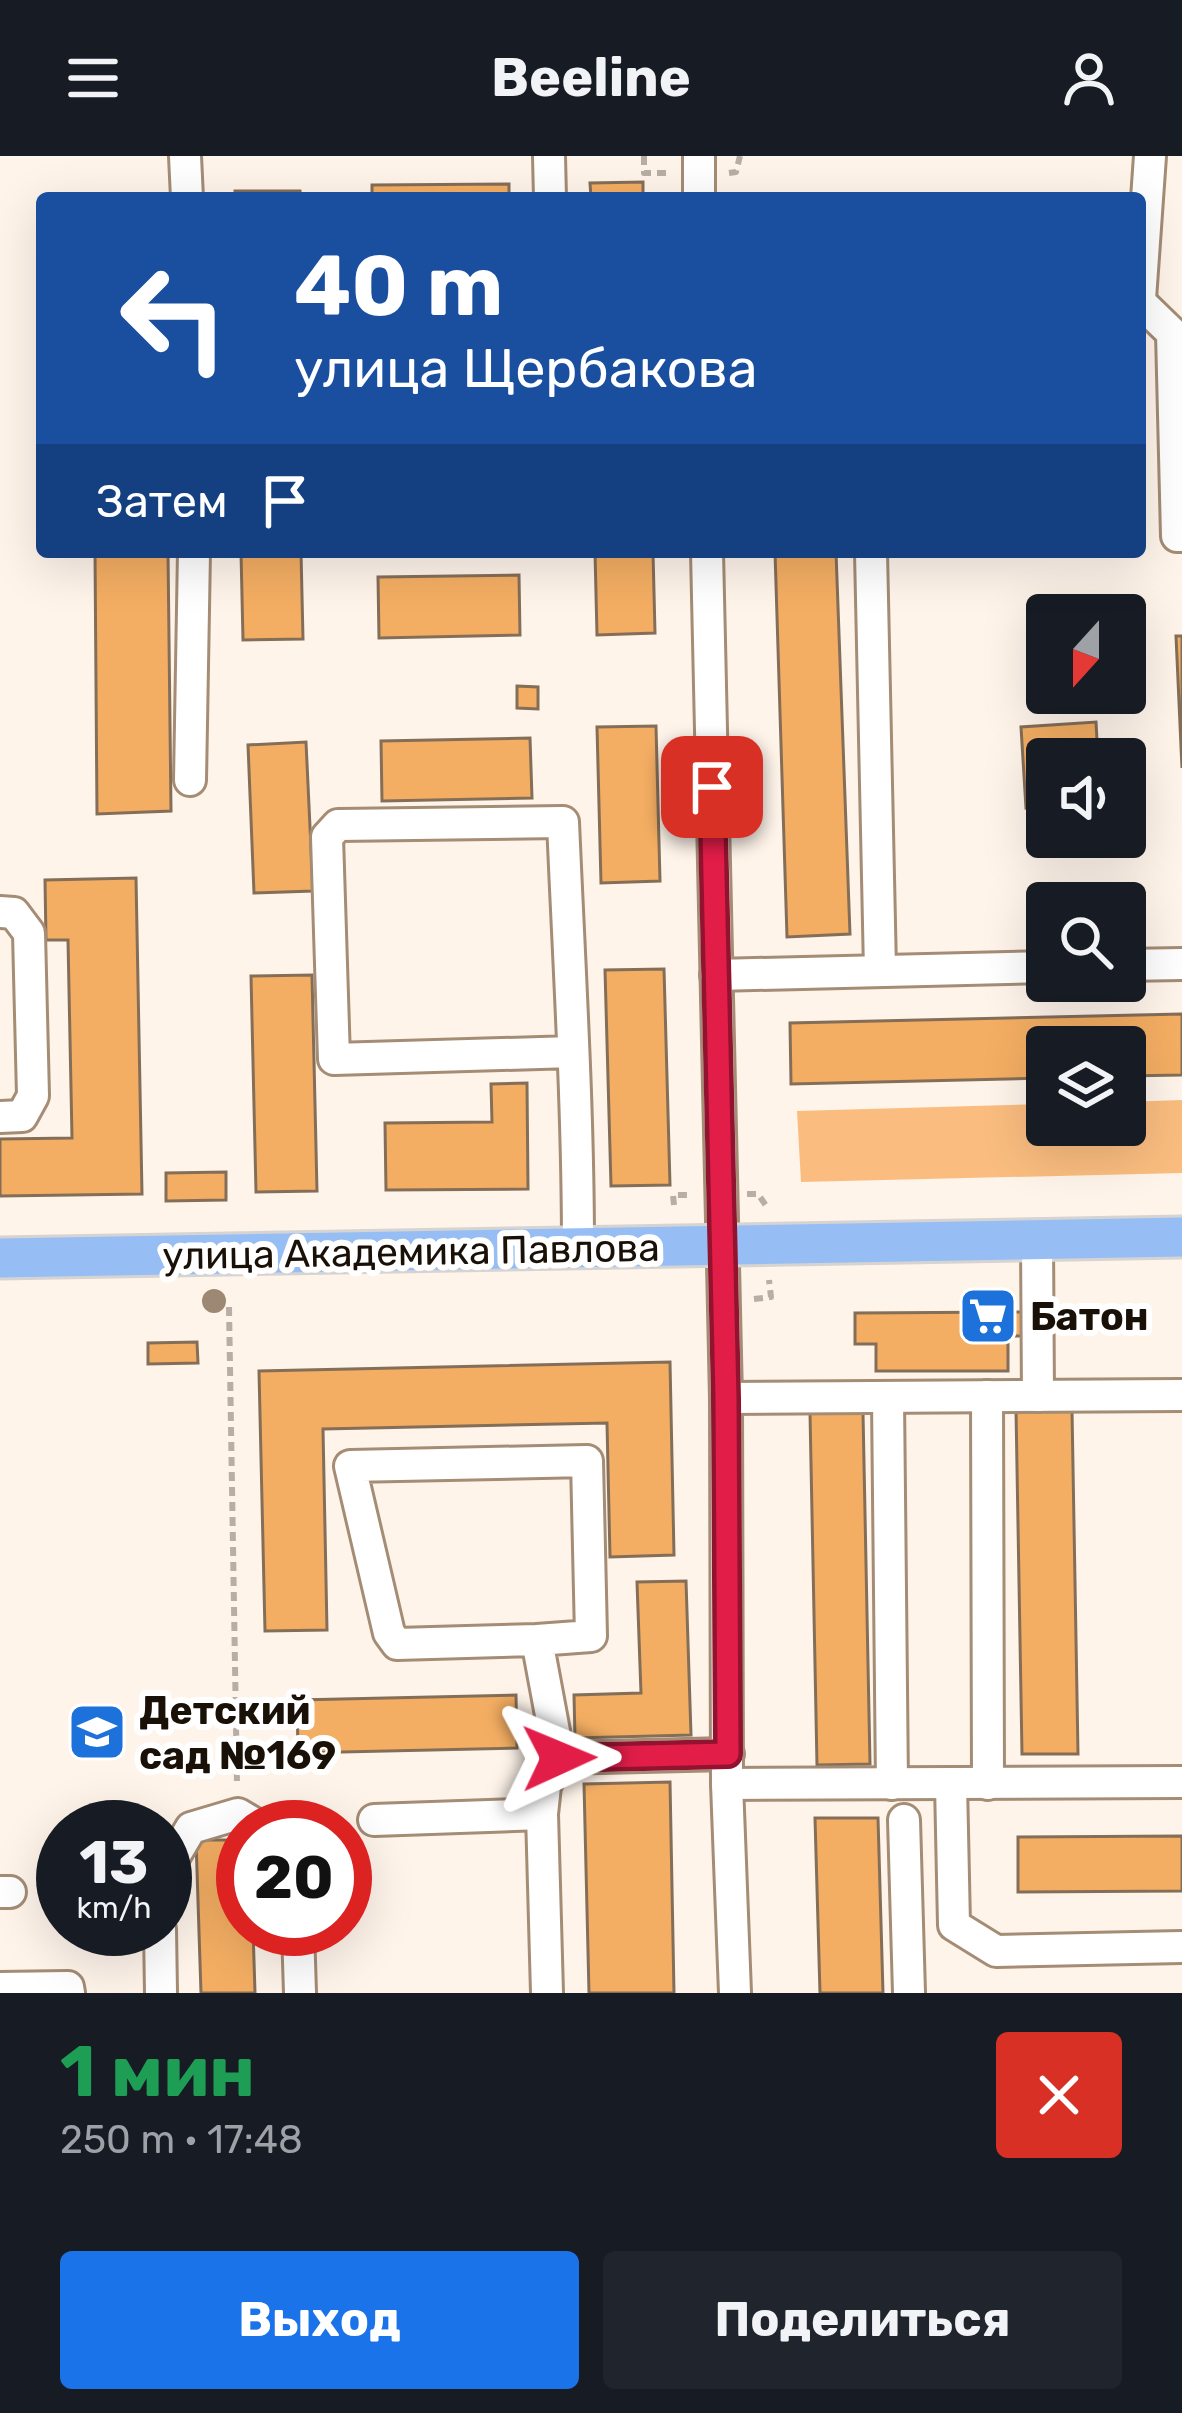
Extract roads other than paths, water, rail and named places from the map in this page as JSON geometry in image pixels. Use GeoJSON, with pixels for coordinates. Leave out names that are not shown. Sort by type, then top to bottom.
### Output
{"type":"FeatureCollection","features":[{"type":"Feature","properties":{"kind":"main road","name":"улица Академика Павлова"},"geometry":{"type":"LineString","coordinates":[[0,1258],[1182,1238]]}},
{"type":"Feature","properties":{"kind":"street"},"geometry":{"type":"LineString","coordinates":[[185,156],[187,192]]}},
{"type":"Feature","properties":{"kind":"street"},"geometry":{"type":"LineString","coordinates":[[549,156],[550,192]]}},
{"type":"Feature","properties":{"kind":"street"},"geometry":{"type":"LineString","coordinates":[[1146,214],[1150,156]]}},
{"type":"Feature","properties":{"kind":"street"},"geometry":{"type":"LineString","coordinates":[[1146,307],[1172,333],[1177,536],[1182,536]]}},
{"type":"Feature","properties":{"kind":"street"},"geometry":{"type":"LineString","coordinates":[[190,780],[194,558]]}},
{"type":"Feature","properties":{"kind":"street"},"geometry":{"type":"LineString","coordinates":[[707,558],[734,1993]]}},
{"type":"Feature","properties":{"kind":"street"},"geometry":{"type":"LineString","coordinates":[[871,558],[880,970]]}},
{"type":"Feature","properties":{"kind":"street"},"geometry":{"type":"LineString","coordinates":[[573,1052],[334,1059],[327,837],[338,825],[563,822],[573,1052],[578,1248]]}},
{"type":"Feature","properties":{"kind":"street"},"geometry":{"type":"LineString","coordinates":[[0,912],[14,913],[29,933],[33,1096],[22,1116],[0,1117]]}},
{"type":"Feature","properties":{"kind":"street"},"geometry":{"type":"LineString","coordinates":[[1146,965],[1182,964]]}},
{"type":"Feature","properties":{"kind":"street"},"geometry":{"type":"LineString","coordinates":[[716,975],[1026,967]]}},
{"type":"Feature","properties":{"kind":"street"},"geometry":{"type":"LineString","coordinates":[[1037,1240],[1038,1396]]}},
{"type":"Feature","properties":{"kind":"street"},"geometry":{"type":"LineString","coordinates":[[726,1398],[1182,1395]]}},
{"type":"Feature","properties":{"kind":"street"},"geometry":{"type":"LineString","coordinates":[[987,1396],[988,1784]]}},
{"type":"Feature","properties":{"kind":"street"},"geometry":{"type":"LineString","coordinates":[[888,1398],[892,1784]]}},
{"type":"Feature","properties":{"kind":"street"},"geometry":{"type":"LineString","coordinates":[[586,1461],[591,1636],[537,1640],[397,1645],[389,1633],[350,1466],[586,1461]]}},
{"type":"Feature","properties":{"kind":"street"},"geometry":{"type":"LineString","coordinates":[[537,1640],[559,1758],[544,1786],[542,1814],[547,1993]]}},
{"type":"Feature","properties":{"kind":"street"},"geometry":{"type":"LineString","coordinates":[[559,1758],[892,1784],[1182,1782]]}},
{"type":"Feature","properties":{"kind":"street"},"geometry":{"type":"LineString","coordinates":[[951,1784],[954,1925],[996,1951],[1182,1947]]}},
{"type":"Feature","properties":{"kind":"street"},"geometry":{"type":"LineString","coordinates":[[374,1820],[542,1814]]}},
{"type":"Feature","properties":{"kind":"street"},"geometry":{"type":"LineString","coordinates":[[904,1820],[908,1993]]}},
{"type":"Feature","properties":{"kind":"street"},"geometry":{"type":"LineString","coordinates":[[160,1956],[160,1993]]}},
{"type":"Feature","properties":{"kind":"street"},"geometry":{"type":"LineString","coordinates":[[298,1956],[299,1993]]}},
{"type":"Feature","properties":{"kind":"street"},"geometry":{"type":"LineString","coordinates":[[0,1988],[68,1987],[68,1993]]}},
{"type":"Feature","properties":{"kind":"place","name":"Батон"},"geometry":{"type":"Point","coordinates":[988,1316]}},
{"type":"Feature","properties":{"kind":"place","name":"Детский сад №169"},"geometry":{"type":"Point","coordinates":[97,1732]}}]}
